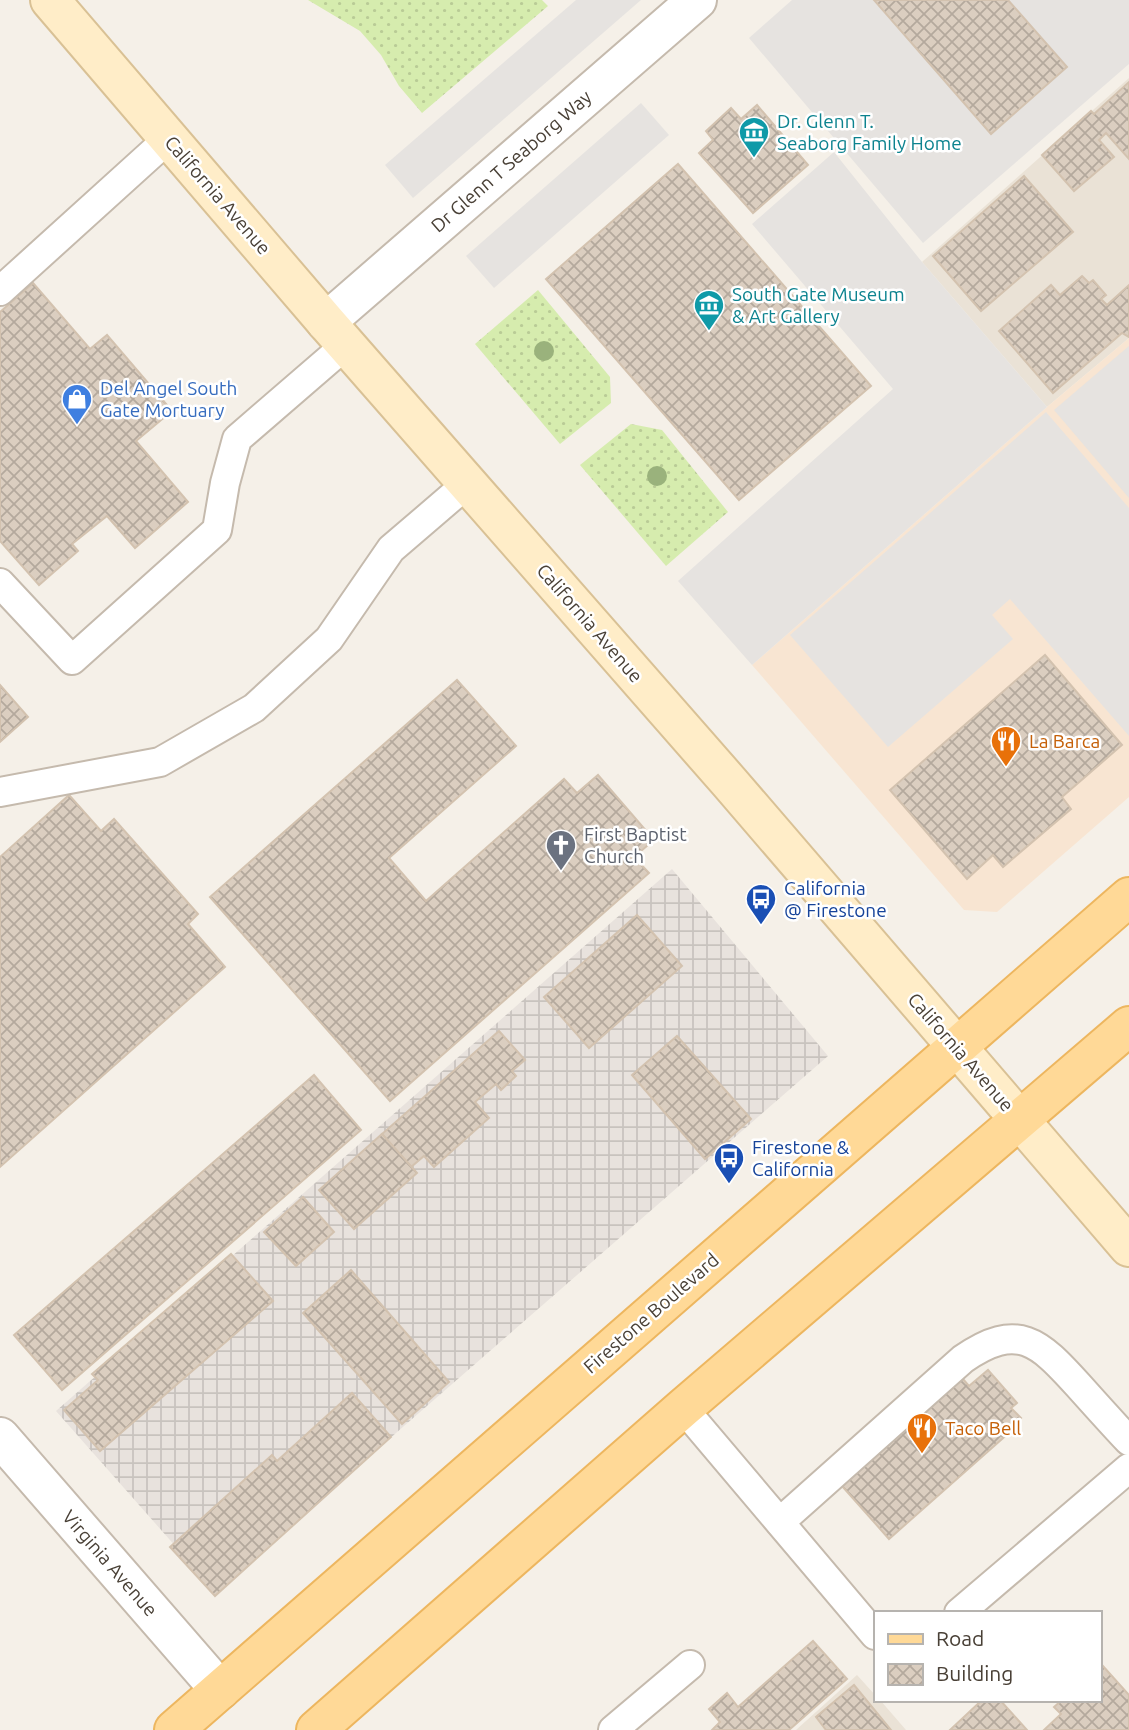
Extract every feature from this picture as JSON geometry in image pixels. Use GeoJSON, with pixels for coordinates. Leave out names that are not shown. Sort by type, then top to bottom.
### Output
{"type":"FeatureCollection","features":[{"type":"Feature","properties":{"kind":"main road","name":"California Avenue"},"geometry":{"type":"LineString","coordinates":[[50,0],[730,782],[1129,1247]]}},
{"type":"Feature","properties":{"kind":"main road","name":"Firestone Boulevard"},"geometry":{"type":"LineString","coordinates":[[174,1730],[1129,897]]}},
{"type":"Feature","properties":{"kind":"main road"},"geometry":{"type":"LineString","coordinates":[[316,1730],[683,1408],[1129,1026]]}},
{"type":"Feature","properties":{"kind":"street","name":"Dr Glenn T Seaborg Way"},"geometry":{"type":"LineString","coordinates":[[337,333],[697,0]]}},
{"type":"Feature","properties":{"kind":"street","name":"Virginia Avenue"},"geometry":{"type":"LineString","coordinates":[[0,1437],[220,1689]]}},
{"type":"Feature","properties":{"kind":"lane"},"geometry":{"type":"LineString","coordinates":[[0,291],[169,138]]}},
{"type":"Feature","properties":{"kind":"lane"},"geometry":{"type":"LineString","coordinates":[[0,583],[72,660],[217,530],[225,483],[237,439],[337,333]]}},
{"type":"Feature","properties":{"kind":"lane"},"geometry":{"type":"LineString","coordinates":[[0,792],[160,762],[254,708],[330,639],[391,549],[468,483]]}},
{"type":"Feature","properties":{"kind":"lane"},"geometry":{"type":"LineString","coordinates":[[780,1522],[963,1359],[981,1346],[1006,1339],[1028,1342],[1049,1353],[1129,1441]]}},
{"type":"Feature","properties":{"kind":"lane"},"geometry":{"type":"LineString","coordinates":[[683,1408],[874,1634]]}},
{"type":"Feature","properties":{"kind":"lane"},"geometry":{"type":"LineString","coordinates":[[961,1611],[1129,1468]]}},
{"type":"Feature","properties":{"kind":"lane"},"geometry":{"type":"LineString","coordinates":[[613,1730],[690,1665]]}},
{"type":"Feature","properties":{"kind":"shaded area"},"geometry":{"type":"Polygon","coordinates":[[[576,0],[641,0],[413,198],[385,165],[576,0]]]}},
{"type":"Feature","properties":{"kind":"shaded area"},"geometry":{"type":"Polygon","coordinates":[[[792,0],[1129,0],[1129,64],[923,243],[749,38],[792,0]]]}},
{"type":"Feature","properties":{"kind":"shaded area"},"geometry":{"type":"Polygon","coordinates":[[[1129,78],[1129,338],[1047,407],[922,262],[1129,78]]]}},
{"type":"Feature","properties":{"kind":"shaded area"},"geometry":{"type":"Polygon","coordinates":[[[641,103],[669,135],[494,288],[466,256],[641,103]]]}},
{"type":"Feature","properties":{"kind":"shaded area"},"geometry":{"type":"Polygon","coordinates":[[[834,152],[922,262],[1047,407],[752,665],[678,581],[893,389],[752,224],[834,152]]]}},
{"type":"Feature","properties":{"kind":"shaded area"},"geometry":{"type":"Polygon","coordinates":[[[1129,338],[1129,797],[997,912],[964,910],[752,665],[1129,338]]]}},
{"type":"Feature","properties":{"kind":"shaded area"},"geometry":{"type":"Polygon","coordinates":[[[1129,346],[1129,498],[1054,410],[1129,346]]]}},
{"type":"Feature","properties":{"kind":"shaded area"},"geometry":{"type":"Polygon","coordinates":[[[1046,412],[1129,508],[1129,736],[1010,599],[992,615],[1013,639],[888,747],[790,635],[1046,412]]]}},
{"type":"Feature","properties":{"kind":"shaded area"},"geometry":{"type":"Polygon","coordinates":[[[672,869],[828,1056],[215,1591],[56,1411],[672,869]]]}},
{"type":"Feature","properties":{"kind":"shaded area"},"geometry":{"type":"Polygon","coordinates":[[[857,1675],[874,1694],[874,1702],[882,1702],[906,1730],[796,1730],[857,1675]]]}},
{"type":"Feature","properties":{"kind":"green space"},"geometry":{"type":"Polygon","coordinates":[[[308,0],[542,0],[548,6],[422,113],[399,86],[381,55],[360,31],[308,0]]]}},
{"type":"Feature","properties":{"kind":"green space"},"geometry":{"type":"Polygon","coordinates":[[[538,290],[610,377],[611,403],[560,444],[475,344],[538,290]]]}},
{"type":"Feature","properties":{"kind":"green space"},"geometry":{"type":"Polygon","coordinates":[[[631,424],[662,430],[728,512],[666,566],[580,465],[631,424]]]}},
{"type":"Feature","properties":{"kind":"building"},"geometry":{"type":"Polygon","coordinates":[[[874,0],[1008,0],[1067,67],[991,134],[874,0]]]}},
{"type":"Feature","properties":{"kind":"building"},"geometry":{"type":"Polygon","coordinates":[[[1129,82],[1129,159],[1106,133],[1099,140],[1114,157],[1074,191],[1042,155],[1091,111],[1094,114],[1129,82]]]}},
{"type":"Feature","properties":{"kind":"building","name":"Dr. Glenn T. Seaborg Family Home"},"geometry":{"type":"Polygon","coordinates":[[[757,105],[808,165],[753,213],[699,153],[713,140],[706,131],[731,108],[741,119],[757,105]]]}},
{"type":"Feature","properties":{"kind":"building","name":"South Gate Museum & Art Gallery"},"geometry":{"type":"Polygon","coordinates":[[[678,164],[871,386],[739,500],[546,279],[678,164]]]}},
{"type":"Feature","properties":{"kind":"building"},"geometry":{"type":"Polygon","coordinates":[[[1024,176],[1073,232],[981,311],[933,256],[1024,176]]]}},
{"type":"Feature","properties":{"kind":"building"},"geometry":{"type":"Polygon","coordinates":[[[1082,276],[1089,283],[1093,280],[1106,295],[1101,299],[1107,305],[1129,285],[1129,337],[1122,333],[1053,393],[999,331],[1051,285],[1060,295],[1082,276]]]}},
{"type":"Feature","properties":{"kind":"building","name":"Del Angel South Gate Mortuary"},"geometry":{"type":"Polygon","coordinates":[[[33,283],[90,349],[107,335],[172,411],[136,441],[188,502],[135,548],[107,516],[72,544],[78,551],[39,585],[0,541],[0,312],[33,283]]]}},
{"type":"Feature","properties":{"kind":"building","name":"La Barca"},"geometry":{"type":"Polygon","coordinates":[[[1045,655],[1122,745],[1062,797],[1071,809],[1003,867],[993,855],[967,879],[890,790],[1045,655]]]}},
{"type":"Feature","properties":{"kind":"building"},"geometry":{"type":"Polygon","coordinates":[[[457,680],[516,746],[389,858],[426,901],[564,779],[577,793],[598,775],[654,840],[634,857],[649,873],[390,1101],[210,897],[457,680]]]}},
{"type":"Feature","properties":{"kind":"building"},"geometry":{"type":"Polygon","coordinates":[[[0,685],[28,717],[0,742],[0,685]]]}},
{"type":"Feature","properties":{"kind":"building"},"geometry":{"type":"Polygon","coordinates":[[[69,795],[101,831],[114,819],[198,914],[188,924],[225,967],[0,1167],[0,857],[69,795]]]}},
{"type":"Feature","properties":{"kind":"building"},"geometry":{"type":"Polygon","coordinates":[[[637,915],[682,966],[589,1048],[544,997],[637,915]]]}},
{"type":"Feature","properties":{"kind":"building"},"geometry":{"type":"Polygon","coordinates":[[[499,1031],[525,1060],[512,1071],[516,1076],[501,1090],[496,1084],[475,1102],[489,1118],[434,1167],[424,1156],[411,1167],[382,1134],[499,1031]]]}},
{"type":"Feature","properties":{"kind":"building"},"geometry":{"type":"Polygon","coordinates":[[[677,1036],[751,1119],[705,1159],[632,1075],[677,1036]]]}},
{"type":"Feature","properties":{"kind":"building"},"geometry":{"type":"Polygon","coordinates":[[[314,1075],[361,1130],[62,1390],[14,1335],[314,1075]]]}},
{"type":"Feature","properties":{"kind":"building"},"geometry":{"type":"Polygon","coordinates":[[[382,1134],[417,1173],[354,1229],[319,1190],[382,1134]]]}},
{"type":"Feature","properties":{"kind":"building"},"geometry":{"type":"Polygon","coordinates":[[[303,1197],[334,1232],[296,1266],[264,1232],[303,1197]]]}},
{"type":"Feature","properties":{"kind":"building"},"geometry":{"type":"Polygon","coordinates":[[[231,1254],[273,1301],[100,1451],[64,1410],[98,1380],[92,1374],[231,1254]]]}},
{"type":"Feature","properties":{"kind":"building"},"geometry":{"type":"Polygon","coordinates":[[[351,1270],[449,1382],[402,1424],[303,1313],[351,1270]]]}},
{"type":"Feature","properties":{"kind":"building","name":"Taco Bell"},"geometry":{"type":"Polygon","coordinates":[[[988,1370],[1017,1403],[1011,1408],[1021,1418],[1008,1430],[1010,1432],[889,1539],[834,1477],[956,1371],[969,1386],[988,1370]]]}},
{"type":"Feature","properties":{"kind":"building"},"geometry":{"type":"Polygon","coordinates":[[[352,1393],[391,1437],[215,1596],[170,1547],[272,1455],[277,1461],[352,1393]]]}},
{"type":"Feature","properties":{"kind":"building"},"geometry":{"type":"Polygon","coordinates":[[[813,1641],[847,1679],[789,1730],[712,1730],[720,1722],[709,1709],[727,1693],[738,1707],[813,1641]]]}},
{"type":"Feature","properties":{"kind":"building"},"geometry":{"type":"Polygon","coordinates":[[[1101,1666],[1129,1695],[1129,1730],[1044,1730],[1061,1714],[1054,1707],[1060,1702],[1101,1702],[1101,1666]]]}},
{"type":"Feature","properties":{"kind":"building"},"geometry":{"type":"Polygon","coordinates":[[[854,1685],[891,1730],[826,1730],[816,1717],[854,1685]]]}},
{"type":"Feature","properties":{"kind":"building"},"geometry":{"type":"Polygon","coordinates":[[[980,1702],[1002,1702],[1027,1730],[950,1730],[980,1702]]]}},
{"type":"Feature","properties":{"kind":"place","name":"Dr. Glenn T. Seaborg Family Home"},"geometry":{"type":"Point","coordinates":[754,159]}},
{"type":"Feature","properties":{"kind":"place","name":"South Gate Museum & Art Gallery"},"geometry":{"type":"Point","coordinates":[709,332]}},
{"type":"Feature","properties":{"kind":"place","name":"Del Angel South Gate Mortuary"},"geometry":{"type":"Point","coordinates":[77,426]}},
{"type":"Feature","properties":{"kind":"place","name":"La Barca"},"geometry":{"type":"Point","coordinates":[1006,768]}},
{"type":"Feature","properties":{"kind":"place","name":"First Baptist Church"},"geometry":{"type":"Point","coordinates":[561,872]}},
{"type":"Feature","properties":{"kind":"place","name":"California @ Firestone"},"geometry":{"type":"Point","coordinates":[761,926]}},
{"type":"Feature","properties":{"kind":"place","name":"Firestone & California"},"geometry":{"type":"Point","coordinates":[729,1185]}},
{"type":"Feature","properties":{"kind":"place","name":"Taco Bell"},"geometry":{"type":"Point","coordinates":[922,1455]}}]}
